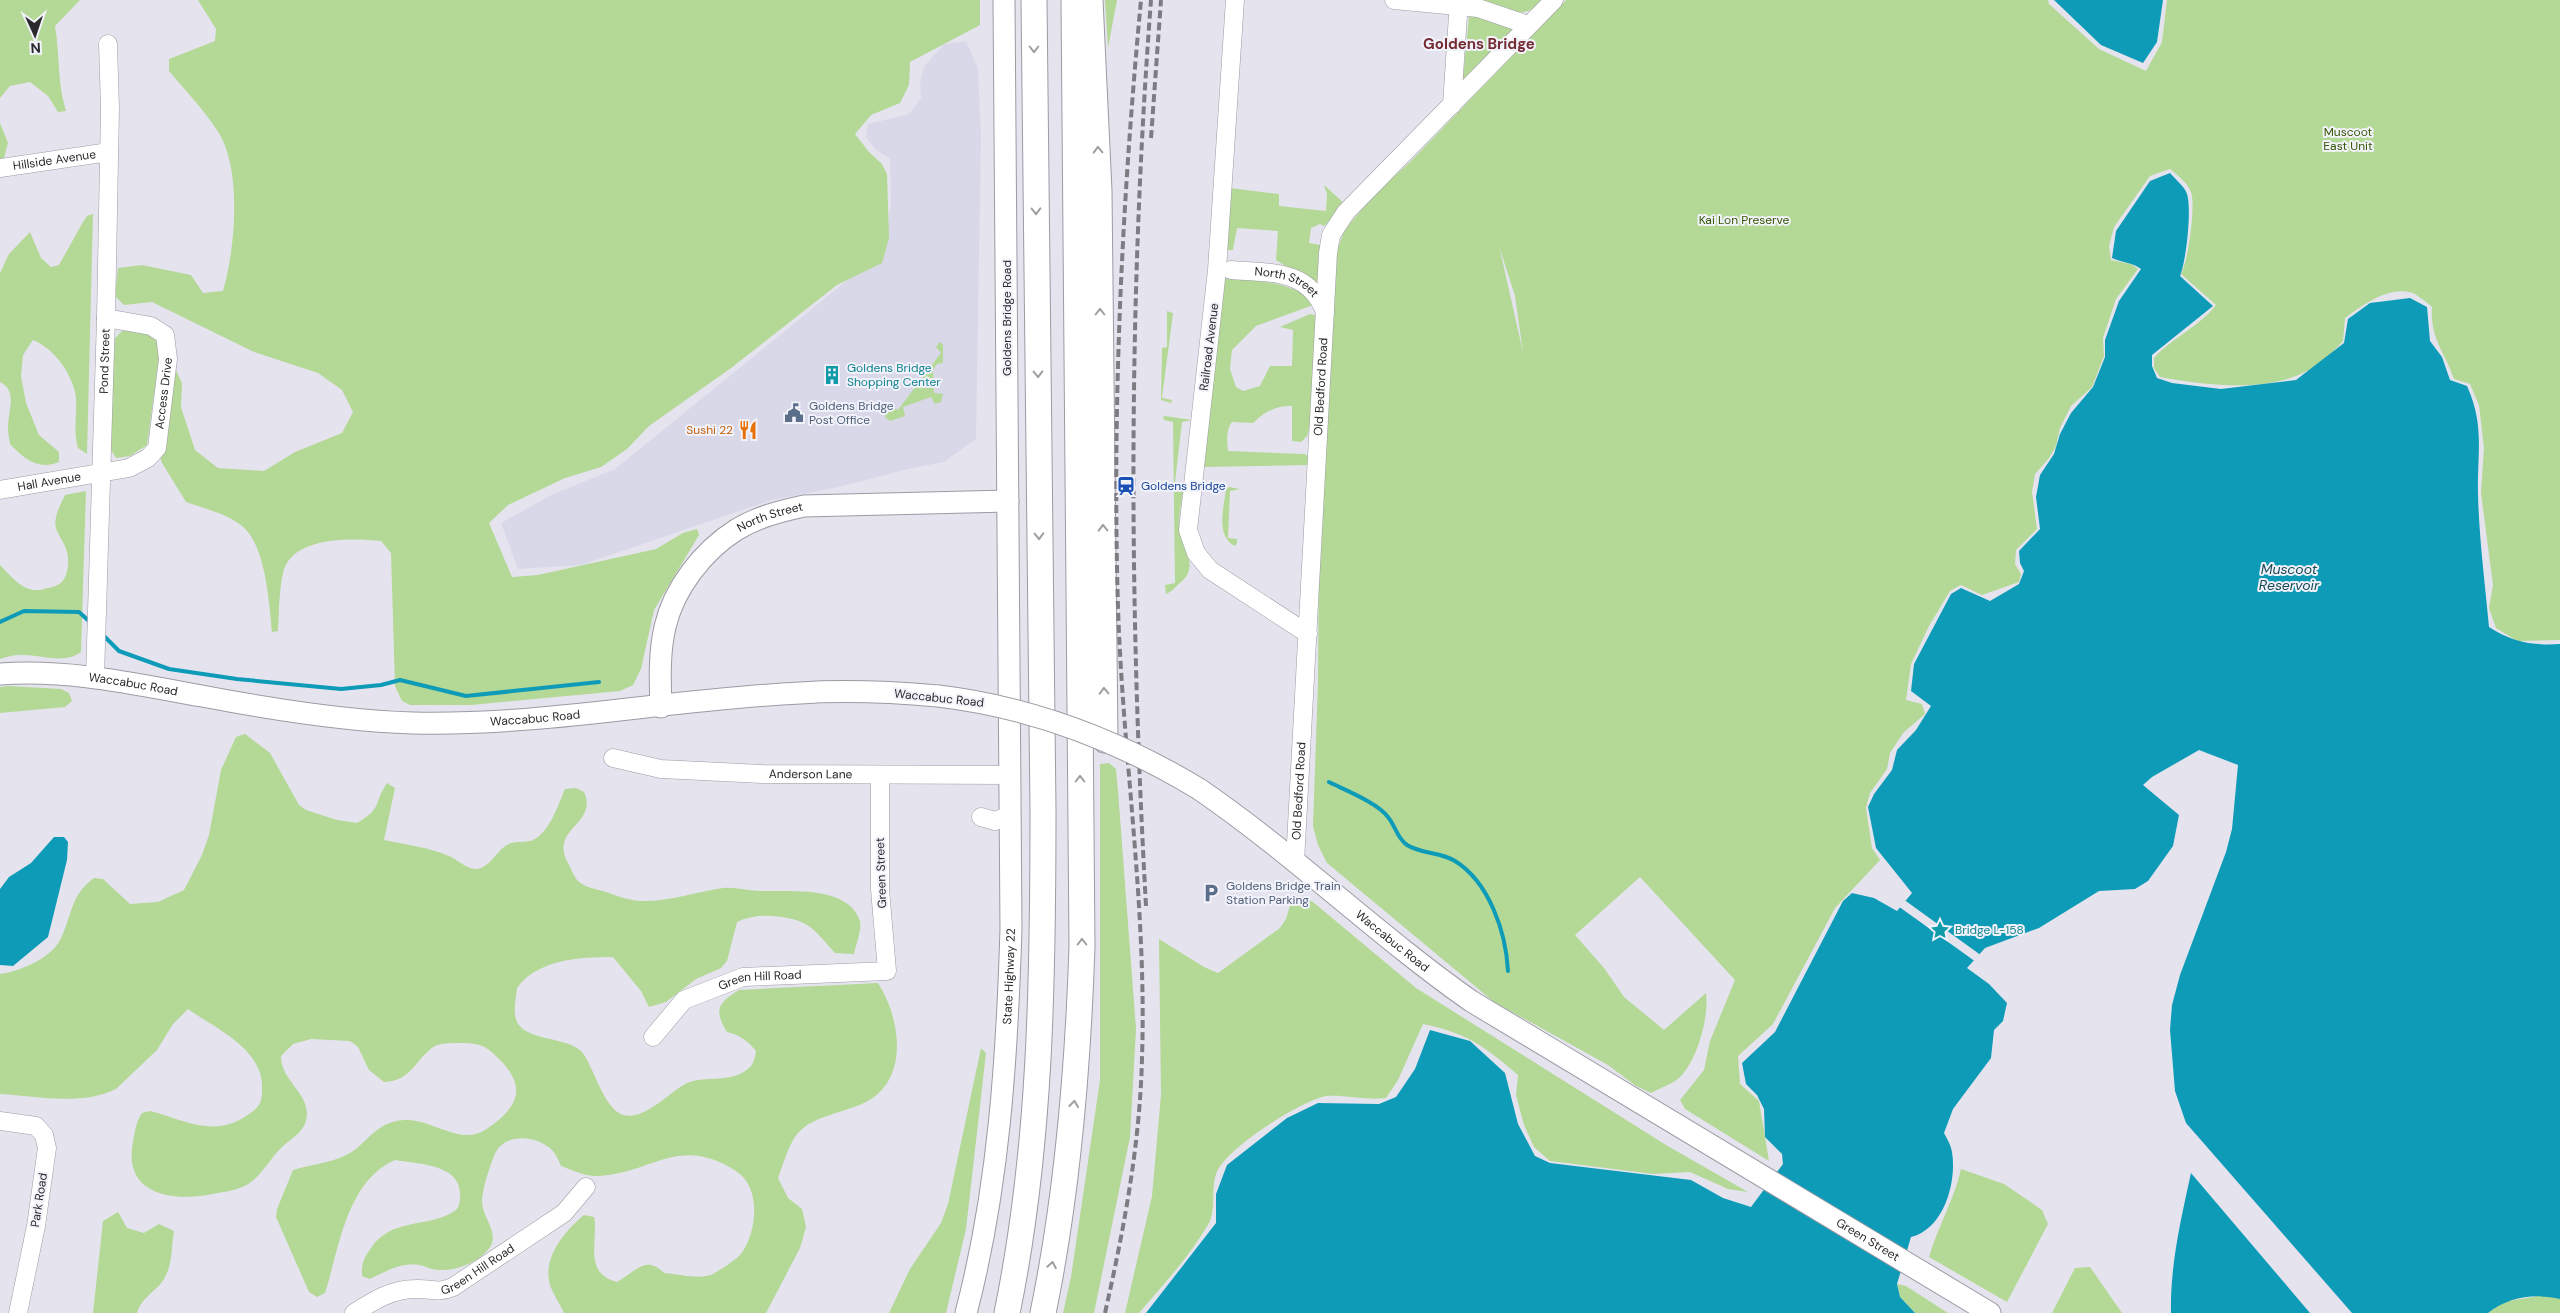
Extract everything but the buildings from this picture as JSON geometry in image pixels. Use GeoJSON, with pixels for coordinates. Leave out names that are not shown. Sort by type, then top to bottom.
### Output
{"type":"FeatureCollection","features":[{"type":"Feature","properties":{"kind":"highway"},"geometry":{"type":"LineString","coordinates":[[1007,1313],[1022,1223],[1031,1147],[1037,1079],[1042,946],[1043,811],[1034,0]]}},
{"type":"Feature","properties":{"kind":"highway"},"geometry":{"type":"LineString","coordinates":[[1043,1313],[1060,1218],[1069,1150],[1076,1082],[1082,946],[1074,0]]}},
{"type":"Feature","properties":{"kind":"highway"},"geometry":{"type":"LineString","coordinates":[[1090,0],[1098,136],[1105,740]]}},
{"type":"Feature","properties":{"kind":"main road","name":"Goldens Bridge Road"},"geometry":{"type":"LineString","coordinates":[[1004,0],[1009,635]]}},
{"type":"Feature","properties":{"kind":"main road","name":"North Street"},"geometry":{"type":"LineString","coordinates":[[661,707],[662,650],[665,626],[672,605],[697,565],[736,530],[773,514],[804,506],[1008,501]]}},
{"type":"Feature","properties":{"kind":"main road","name":"State Highway 22"},"geometry":{"type":"LineString","coordinates":[[966,1313],[988,1207],[1004,1070],[1011,929],[1009,635]]}},
{"type":"Feature","properties":{"kind":"main road","name":"Waccabuc Road"},"geometry":{"type":"LineString","coordinates":[[0,674],[32,672],[95,676],[258,706],[368,720],[412,723],[498,723],[770,695],[834,691],[938,696],[1001,705],[1037,715],[1105,740],[1169,770],[1199,789],[1295,862],[1392,942],[1471,1001],[1746,1166]]}},
{"type":"Feature","properties":{"kind":"main road","name":"Green Street"},"geometry":{"type":"LineString","coordinates":[[1746,1166],[1990,1313]]}},
{"type":"Feature","properties":{"kind":"street","name":"Railroad Avenue"},"geometry":{"type":"LineString","coordinates":[[1235,0],[1217,270],[1188,530],[1196,554],[1210,570],[1308,634]]}},
{"type":"Feature","properties":{"kind":"street"},"geometry":{"type":"LineString","coordinates":[[1394,0],[1459,2],[1495,12],[1528,25]]}},
{"type":"Feature","properties":{"kind":"street","name":"Old Bedford Road"},"geometry":{"type":"LineString","coordinates":[[1295,862],[1308,634],[1315,459],[1326,315],[1328,253],[1331,235],[1346,212],[1554,0]]}},
{"type":"Feature","properties":{"kind":"street"},"geometry":{"type":"LineString","coordinates":[[1452,105],[1459,2]]}},
{"type":"Feature","properties":{"kind":"street","name":"Pond Street"},"geometry":{"type":"LineString","coordinates":[[95,676],[106,318],[109,152],[108,44]]}},
{"type":"Feature","properties":{"kind":"street","name":"Hillside Avenue"},"geometry":{"type":"LineString","coordinates":[[0,168],[109,152]]}},
{"type":"Feature","properties":{"kind":"street","name":"North Street"},"geometry":{"type":"LineString","coordinates":[[1231,270],[1292,278],[1308,285],[1319,296],[1326,315]]}},
{"type":"Feature","properties":{"kind":"street","name":"Access Drive"},"geometry":{"type":"LineString","coordinates":[[100,473],[129,468],[148,458],[157,448],[168,359],[165,334],[159,330],[151,326],[106,318]]}},
{"type":"Feature","properties":{"kind":"street","name":"Hall Avenue"},"geometry":{"type":"LineString","coordinates":[[0,490],[100,473]]}},
{"type":"Feature","properties":{"kind":"street","name":"Anderson Lane"},"geometry":{"type":"LineString","coordinates":[[613,758],[643,767],[786,774],[1010,775]]}},
{"type":"Feature","properties":{"kind":"street","name":"Green Street"},"geometry":{"type":"LineString","coordinates":[[880,775],[880,889],[887,971]]}},
{"type":"Feature","properties":{"kind":"street"},"geometry":{"type":"LineString","coordinates":[[980,817],[995,821],[1011,815]]}},
{"type":"Feature","properties":{"kind":"street","name":"Green Hill Road"},"geometry":{"type":"LineString","coordinates":[[654,1037],[684,1000],[743,977],[887,971]]}},
{"type":"Feature","properties":{"kind":"street","name":"Park Road"},"geometry":{"type":"LineString","coordinates":[[0,1121],[36,1126],[44,1136],[47,1148],[36,1226],[18,1313]]}},
{"type":"Feature","properties":{"kind":"street","name":"Green Hill Road"},"geometry":{"type":"LineString","coordinates":[[354,1313],[376,1299],[400,1290],[417,1288],[442,1292],[453,1287],[564,1213],[586,1188]]}},
{"type":"Feature","properties":{"kind":"shaded area"},"geometry":{"type":"Polygon","coordinates":[[[966,41],[978,68],[981,138],[976,439],[944,462],[908,469],[839,487],[772,500],[581,565],[518,569],[501,523],[551,495],[615,469],[882,252],[891,204],[890,159],[875,149],[866,137],[868,124],[909,114],[921,98],[920,83],[924,67],[944,44],[966,41]]]}},
{"type":"Feature","properties":{"kind":"green space"},"geometry":{"type":"Polygon","coordinates":[[[0,0],[80,0],[55,26],[61,90],[66,111],[58,112],[48,96],[30,82],[10,86],[0,98],[0,0]]]}},
{"type":"Feature","properties":{"kind":"green space"},"geometry":{"type":"Polygon","coordinates":[[[198,0],[980,0],[980,25],[910,62],[909,85],[900,103],[871,115],[855,134],[869,152],[882,164],[887,174],[889,238],[882,263],[837,285],[731,368],[649,426],[627,449],[601,467],[565,478],[508,505],[489,523],[512,577],[538,575],[656,549],[683,533],[697,529],[699,535],[654,610],[641,669],[633,685],[620,691],[471,705],[410,705],[402,701],[395,686],[391,553],[381,541],[339,540],[310,546],[298,552],[288,561],[283,573],[278,631],[272,632],[265,575],[256,546],[250,535],[242,526],[229,518],[186,502],[159,455],[175,368],[182,383],[181,407],[195,450],[218,468],[264,471],[295,452],[342,433],[353,412],[342,390],[318,373],[254,352],[152,302],[124,305],[115,296],[118,268],[142,265],[191,275],[203,293],[223,291],[231,254],[233,232],[234,209],[231,165],[217,130],[169,71],[169,59],[215,41],[216,29],[198,0]]]}},
{"type":"Feature","properties":{"kind":"green space"},"geometry":{"type":"Polygon","coordinates":[[[1105,0],[1117,0],[1108,48],[1105,0]]]}},
{"type":"Feature","properties":{"kind":"green space"},"geometry":{"type":"Polygon","coordinates":[[[1479,0],[1544,0],[1528,11],[1513,12],[1479,0]]]}},
{"type":"Feature","properties":{"kind":"green space"},"geometry":{"type":"Polygon","coordinates":[[[1566,0],[2048,0],[2049,4],[2099,49],[2146,71],[2162,42],[2167,0],[2560,0],[2560,640],[2517,641],[2496,628],[2489,608],[2493,585],[2481,493],[2484,448],[2479,405],[2470,384],[2454,379],[2435,336],[2432,307],[2418,296],[2404,291],[2395,292],[2368,302],[2345,318],[2343,341],[2327,357],[2304,372],[2285,380],[2265,384],[2221,385],[2160,377],[2154,368],[2154,358],[2202,319],[2216,305],[2181,274],[2184,268],[2192,220],[2193,209],[2190,189],[2170,169],[2150,176],[2114,227],[2109,246],[2111,260],[2131,264],[2138,269],[2116,299],[2103,338],[2104,356],[2092,387],[2071,406],[2060,428],[2056,446],[2049,458],[2035,474],[2032,492],[2037,529],[2016,550],[2015,564],[2021,574],[2019,582],[1982,595],[1961,585],[1950,591],[1929,626],[1911,664],[1906,700],[1922,704],[1925,714],[1903,733],[1890,753],[1887,769],[1870,793],[1866,808],[1872,848],[1880,860],[1835,908],[1773,1024],[1738,1056],[1740,1084],[1759,1101],[1769,1161],[1685,1109],[1680,1100],[1704,1070],[1710,1041],[1735,980],[1640,877],[1575,935],[1604,968],[1624,997],[1664,1030],[1706,993],[1704,1025],[1692,1059],[1678,1079],[1651,1093],[1636,1086],[1608,1065],[1494,1002],[1327,863],[1318,845],[1313,826],[1318,682],[1319,535],[1322,535],[1326,412],[1336,253],[1345,229],[1379,190],[1411,161],[1566,0]],[[1500,249],[1523,352],[1515,296],[1500,249]]]}},
{"type":"Feature","properties":{"kind":"green space"},"geometry":{"type":"Polygon","coordinates":[[[1473,14],[1509,26],[1514,31],[1462,88],[1469,16],[1473,14]]]}},
{"type":"Feature","properties":{"kind":"green space"},"geometry":{"type":"Polygon","coordinates":[[[0,123],[8,143],[4,158],[0,159],[0,123]]]}},
{"type":"Feature","properties":{"kind":"green space"},"geometry":{"type":"Polygon","coordinates":[[[1324,185],[1345,204],[1324,226],[1320,224],[1311,228],[1309,243],[1321,245],[1319,287],[1276,260],[1278,231],[1237,228],[1233,250],[1226,250],[1230,188],[1279,194],[1279,206],[1326,211],[1327,194],[1324,185]]]}},
{"type":"Feature","properties":{"kind":"green space"},"geometry":{"type":"Polygon","coordinates":[[[93,214],[87,454],[78,448],[75,429],[76,398],[67,372],[48,349],[33,340],[23,355],[21,376],[26,403],[39,435],[59,452],[59,462],[44,465],[38,464],[31,462],[10,444],[8,427],[11,402],[9,391],[0,382],[0,273],[9,254],[30,232],[41,258],[51,267],[59,265],[87,216],[93,214]]]}},
{"type":"Feature","properties":{"kind":"green space"},"geometry":{"type":"Polygon","coordinates":[[[1225,279],[1261,281],[1285,286],[1307,296],[1316,304],[1256,326],[1232,350],[1230,369],[1236,387],[1243,391],[1260,386],[1270,366],[1292,366],[1293,330],[1280,327],[1310,314],[1318,316],[1312,420],[1307,436],[1301,442],[1292,441],[1292,406],[1271,410],[1253,423],[1232,422],[1227,436],[1228,451],[1304,454],[1308,456],[1309,465],[1203,467],[1225,279]]]}},
{"type":"Feature","properties":{"kind":"green space"},"geometry":{"type":"Polygon","coordinates":[[[1167,311],[1173,313],[1162,398],[1172,400],[1171,403],[1161,400],[1162,348],[1167,347],[1167,311]]]}},
{"type":"Feature","properties":{"kind":"green space"},"geometry":{"type":"Polygon","coordinates":[[[137,329],[156,339],[160,350],[147,445],[130,456],[116,458],[110,448],[115,338],[122,331],[137,329]]]}},
{"type":"Feature","properties":{"kind":"green space"},"geometry":{"type":"Polygon","coordinates":[[[940,342],[943,344],[943,363],[937,364],[933,370],[934,393],[943,394],[941,402],[935,404],[931,397],[903,407],[905,416],[890,421],[885,415],[891,407],[898,410],[941,353],[936,347],[940,342]]]}},
{"type":"Feature","properties":{"kind":"green space"},"geometry":{"type":"Polygon","coordinates":[[[1163,417],[1192,420],[1182,422],[1175,482],[1184,486],[1179,525],[1188,555],[1189,569],[1187,576],[1166,594],[1165,585],[1175,583],[1173,422],[1164,420],[1163,417]]]}},
{"type":"Feature","properties":{"kind":"green space"},"geometry":{"type":"Polygon","coordinates":[[[1229,487],[1240,489],[1230,491],[1228,538],[1237,539],[1235,546],[1225,535],[1222,520],[1226,489],[1229,487]]]}},
{"type":"Feature","properties":{"kind":"green space"},"geometry":{"type":"Polygon","coordinates":[[[86,491],[81,652],[67,658],[20,655],[0,659],[0,565],[19,584],[31,589],[37,590],[51,587],[62,581],[67,573],[68,558],[65,546],[56,528],[56,515],[65,495],[86,491]]]}},
{"type":"Feature","properties":{"kind":"green space"},"geometry":{"type":"Polygon","coordinates":[[[0,687],[61,689],[69,693],[72,701],[65,707],[0,713],[0,687]]]}},
{"type":"Feature","properties":{"kind":"green space"},"geometry":{"type":"Polygon","coordinates":[[[245,734],[270,753],[299,805],[306,810],[337,820],[357,823],[374,809],[387,783],[395,788],[384,840],[434,851],[451,857],[474,869],[486,866],[507,845],[515,842],[530,841],[539,836],[553,818],[565,789],[576,788],[584,792],[587,803],[585,812],[568,834],[564,843],[564,853],[575,878],[586,886],[640,901],[671,898],[723,888],[756,891],[802,891],[831,896],[844,901],[853,909],[860,921],[860,933],[854,954],[835,953],[814,930],[793,919],[771,916],[749,918],[737,922],[727,961],[721,968],[696,979],[666,1002],[649,1007],[641,991],[613,957],[574,959],[548,965],[526,978],[517,988],[515,1012],[520,1026],[527,1032],[567,1043],[582,1052],[610,1104],[623,1115],[631,1116],[648,1110],[687,1083],[734,1076],[751,1066],[756,1051],[743,1039],[727,1032],[719,1013],[722,1003],[739,990],[878,983],[892,1014],[896,1031],[895,1065],[889,1080],[879,1093],[864,1103],[807,1125],[801,1130],[790,1146],[778,1178],[788,1198],[802,1209],[806,1227],[800,1248],[766,1313],[564,1313],[550,1285],[548,1275],[549,1264],[563,1237],[584,1215],[594,1217],[594,1254],[599,1271],[606,1278],[617,1282],[646,1265],[652,1265],[664,1273],[702,1277],[716,1272],[741,1254],[751,1234],[754,1211],[753,1199],[750,1188],[736,1171],[716,1161],[698,1156],[681,1156],[617,1174],[594,1176],[561,1166],[553,1152],[545,1145],[537,1141],[520,1138],[505,1143],[498,1148],[492,1161],[482,1200],[493,1238],[487,1251],[477,1259],[452,1269],[435,1270],[412,1264],[388,1270],[370,1279],[362,1276],[365,1258],[379,1238],[399,1228],[443,1217],[455,1211],[458,1207],[459,1185],[454,1177],[437,1168],[395,1160],[378,1170],[365,1184],[355,1200],[340,1238],[325,1293],[317,1297],[309,1292],[276,1217],[277,1209],[293,1170],[344,1156],[352,1152],[385,1125],[394,1122],[415,1121],[466,1135],[476,1134],[485,1130],[511,1107],[515,1099],[516,1090],[515,1081],[510,1071],[491,1051],[477,1044],[452,1043],[435,1046],[401,1078],[384,1082],[369,1070],[358,1047],[350,1041],[311,1039],[293,1044],[281,1056],[282,1065],[285,1073],[305,1103],[307,1112],[304,1126],[299,1133],[281,1148],[251,1182],[235,1189],[202,1196],[171,1196],[156,1192],[145,1185],[136,1175],[132,1161],[133,1142],[138,1120],[142,1113],[150,1111],[192,1124],[219,1126],[230,1124],[246,1116],[257,1107],[262,1096],[261,1075],[247,1051],[188,1009],[173,1024],[157,1050],[116,1089],[103,1094],[74,1099],[0,1094],[0,974],[26,967],[51,952],[61,938],[80,891],[94,878],[103,879],[130,904],[158,902],[184,890],[202,855],[209,835],[221,770],[236,737],[245,734]]]}},
{"type":"Feature","properties":{"kind":"green space"},"geometry":{"type":"Polygon","coordinates":[[[1109,763],[1116,769],[1136,1029],[1130,1137],[1094,1313],[1063,1313],[1071,1277],[1100,1080],[1100,764],[1109,763]]]}},
{"type":"Feature","properties":{"kind":"green space"},"geometry":{"type":"Polygon","coordinates":[[[1300,896],[1313,902],[1416,988],[1666,1145],[1748,1192],[1728,1189],[1690,1172],[1653,1174],[1550,1161],[1534,1147],[1524,1125],[1516,1095],[1518,1075],[1485,1048],[1463,1036],[1423,1024],[1398,1080],[1386,1098],[1370,1099],[1329,1096],[1310,1101],[1262,1129],[1232,1153],[1216,1174],[1211,1218],[1194,1247],[1139,1313],[1125,1313],[1152,1196],[1161,1095],[1159,939],[1204,967],[1218,973],[1280,928],[1286,919],[1292,899],[1300,896]]]}},
{"type":"Feature","properties":{"kind":"green space"},"geometry":{"type":"Polygon","coordinates":[[[981,1048],[986,1053],[966,1229],[946,1313],[889,1313],[910,1269],[941,1223],[948,1204],[981,1048]]]}},
{"type":"Feature","properties":{"kind":"green space"},"geometry":{"type":"Polygon","coordinates":[[[1961,1169],[2004,1184],[2042,1210],[2048,1224],[2007,1302],[1929,1257],[1961,1169]]]}},
{"type":"Feature","properties":{"kind":"green space"},"geometry":{"type":"Polygon","coordinates":[[[118,1212],[127,1228],[144,1233],[159,1224],[174,1231],[170,1264],[162,1282],[144,1300],[137,1313],[93,1313],[103,1221],[118,1212]]]}},
{"type":"Feature","properties":{"kind":"green space"},"geometry":{"type":"Polygon","coordinates":[[[2090,1267],[2122,1313],[2052,1313],[2075,1268],[2090,1267]]]}},
{"type":"Feature","properties":{"kind":"green space"},"geometry":{"type":"Polygon","coordinates":[[[1897,1284],[1906,1286],[1948,1313],[1915,1313],[1900,1297],[1897,1284]]]}},
{"type":"Feature","properties":{"kind":"green space"},"geometry":{"type":"Polygon","coordinates":[[[2545,1295],[2560,1299],[2560,1313],[2488,1313],[2502,1302],[2545,1295]]]}},
{"type":"Feature","properties":{"kind":"water"},"geometry":{"type":"Polygon","coordinates":[[[2054,0],[2163,0],[2157,42],[2143,63],[2101,45],[2054,0]]]}},
{"type":"Feature","properties":{"kind":"water","name":"Muscoot Reservoir"},"geometry":{"type":"Polygon","coordinates":[[[2170,173],[2187,194],[2189,211],[2188,235],[2180,276],[2213,306],[2152,355],[2152,366],[2157,378],[2172,383],[2221,389],[2296,380],[2344,343],[2348,319],[2370,303],[2410,298],[2427,307],[2430,341],[2442,357],[2450,380],[2467,386],[2476,414],[2479,440],[2478,494],[2480,527],[2489,627],[2523,642],[2560,644],[2560,1299],[2541,1296],[2522,1298],[2504,1303],[2488,1313],[2352,1313],[2186,1123],[2175,1091],[2170,1030],[2172,1005],[2180,975],[2226,852],[2232,829],[2238,765],[2199,750],[2152,777],[2143,785],[2179,815],[2173,846],[2148,881],[2135,889],[2099,891],[2039,928],[1985,948],[1967,968],[1989,984],[2007,1003],[2003,1021],[1994,1030],[1991,1058],[1953,1109],[1944,1133],[1949,1142],[1953,1164],[1950,1190],[1946,1203],[1932,1225],[1911,1237],[1897,1284],[1900,1297],[1915,1313],[1146,1313],[1216,1223],[1216,1194],[1227,1165],[1287,1118],[1318,1103],[1379,1104],[1396,1097],[1415,1069],[1430,1030],[1470,1041],[1505,1073],[1518,1124],[1535,1156],[1550,1163],[1691,1180],[1723,1198],[1751,1207],[1783,1164],[1782,1154],[1765,1137],[1764,1109],[1757,1095],[1746,1084],[1742,1063],[1775,1032],[1843,901],[1852,893],[1874,898],[1897,911],[1912,893],[1876,848],[1868,807],[1874,794],[1892,770],[1897,750],[1916,730],[1931,706],[1911,691],[1914,664],[1951,594],[1961,588],[1990,601],[2019,584],[2024,571],[2020,563],[2019,551],[2040,529],[2036,497],[2040,475],[2054,454],[2060,434],[2071,413],[2093,387],[2105,357],[2105,340],[2119,301],[2141,269],[2112,258],[2116,231],[2150,181],[2170,173]]]}},
{"type":"Feature","properties":{"kind":"water"},"geometry":{"type":"Polygon","coordinates":[[[54,837],[64,837],[68,842],[67,860],[48,937],[13,966],[0,965],[0,889],[9,877],[31,863],[54,837]]]}},
{"type":"Feature","properties":{"kind":"water"},"geometry":{"type":"Polygon","coordinates":[[[2191,1173],[2310,1313],[2171,1313],[2174,1260],[2191,1173]]]}},
{"type":"Feature","properties":{"kind":"pier","name":"Bridge L-158"},"geometry":{"type":"Polygon","coordinates":[[[1903,899],[1982,956],[1976,962],[1898,906],[1903,899]]]}},
{"type":"Feature","properties":{"kind":"waterway"},"geometry":{"type":"LineString","coordinates":[[0,622],[24,611],[79,612],[91,623]]}},
{"type":"Feature","properties":{"kind":"waterway"},"geometry":{"type":"LineString","coordinates":[[103,635],[119,651],[169,669],[237,679],[341,689],[381,685],[400,680],[466,696],[599,682]]}},
{"type":"Feature","properties":{"kind":"waterway"},"geometry":{"type":"LineString","coordinates":[[1329,782],[1377,807],[1391,821],[1401,839],[1407,845],[1418,850],[1449,858],[1467,870],[1494,909],[1504,940],[1508,971]]}},
{"type":"Feature","properties":{"kind":"railway"},"geometry":{"type":"LineString","coordinates":[[1105,1313],[1119,1250],[1130,1186],[1138,1122],[1142,1058],[1141,946],[1121,664],[1116,532],[1120,304],[1134,76],[1141,0]]}},
{"type":"Feature","properties":{"kind":"railway"},"geometry":{"type":"LineString","coordinates":[[1146,906],[1136,680],[1134,453],[1138,226],[1151,0]]}},
{"type":"Feature","properties":{"kind":"railway"},"geometry":{"type":"LineString","coordinates":[[1151,138],[1161,0]]}},
{"type":"Feature","properties":{"kind":"place","name":"Goldens Bridge Shopping Center"},"geometry":{"type":"Point","coordinates":[832,375]}},
{"type":"Feature","properties":{"kind":"place","name":"Goldens Bridge Post Office"},"geometry":{"type":"Point","coordinates":[794,413]}},
{"type":"Feature","properties":{"kind":"place","name":"Sushi 22"},"geometry":{"type":"Point","coordinates":[748,430]}},
{"type":"Feature","properties":{"kind":"place","name":"Goldens Bridge"},"geometry":{"type":"Point","coordinates":[1126,486]}},
{"type":"Feature","properties":{"kind":"place","name":"Goldens Bridge Train Station Parking"},"geometry":{"type":"Point","coordinates":[1211,893]}},
{"type":"Feature","properties":{"kind":"place","name":"Bridge L-158"},"geometry":{"type":"Point","coordinates":[1940,930]}},
{"type":"Feature","properties":{"kind":"district","name":"Goldens Bridge"},"geometry":{"type":"Point","coordinates":[1479,44]}},
{"type":"Feature","properties":{"kind":"park label","name":"Muscoot East Unit"},"geometry":{"type":"Point","coordinates":[2348,139]}},
{"type":"Feature","properties":{"kind":"park label","name":"Kai Lon Preserve"},"geometry":{"type":"Point","coordinates":[1744,220]}}]}
